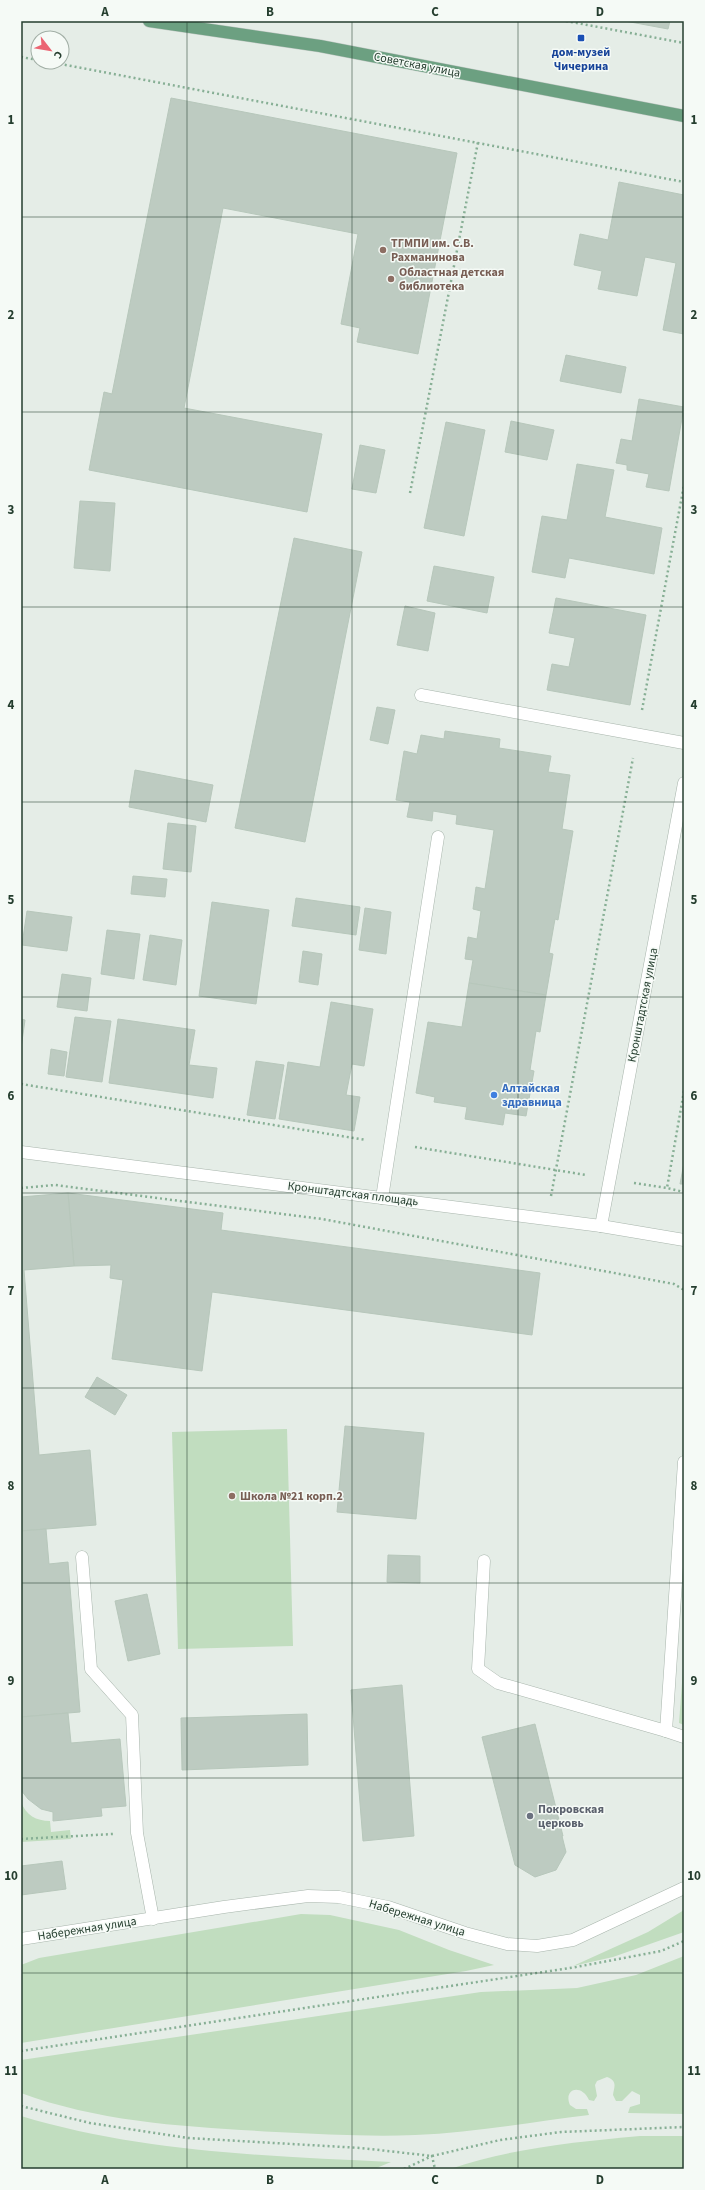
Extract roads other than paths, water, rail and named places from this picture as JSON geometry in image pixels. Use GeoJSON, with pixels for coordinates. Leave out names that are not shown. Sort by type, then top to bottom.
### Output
{"type":"FeatureCollection","features":[{"type":"Feature","properties":{"kind":"main road","name":"Советская улица"},"geometry":{"type":"LineString","coordinates":[[149,21],[320,46],[684,116]]}},
{"type":"Feature","properties":{"kind":"street"},"geometry":{"type":"LineString","coordinates":[[421,695],[684,742]]}},
{"type":"Feature","properties":{"kind":"street","name":"Кронштадтская улица"},"geometry":{"type":"LineString","coordinates":[[601,1226],[684,784]]}},
{"type":"Feature","properties":{"kind":"street"},"geometry":{"type":"LineString","coordinates":[[382,1198],[438,837]]}},
{"type":"Feature","properties":{"kind":"street","name":"Кронштадтская площадь"},"geometry":{"type":"LineString","coordinates":[[21,1152],[601,1226],[684,1240]]}},
{"type":"Feature","properties":{"kind":"street"},"geometry":{"type":"LineString","coordinates":[[666,1731],[684,1462]]}},
{"type":"Feature","properties":{"kind":"street"},"geometry":{"type":"LineString","coordinates":[[82,1557],[92,1669],[132,1715],[137,1832],[153,1919]]}},
{"type":"Feature","properties":{"kind":"street"},"geometry":{"type":"LineString","coordinates":[[484,1561],[478,1669],[498,1683],[684,1737]]}},
{"type":"Feature","properties":{"kind":"street","name":"Набережная улица"},"geometry":{"type":"LineString","coordinates":[[21,1939],[308,1896],[339,1897],[388,1907],[465,1933],[507,1944],[537,1946],[573,1940],[684,1888]]}},
{"type":"Feature","properties":{"kind":"place","name":"дом-музей Чичерина"},"geometry":{"type":"Point","coordinates":[581,38]}},
{"type":"Feature","properties":{"kind":"place","name":"ТГМПИ им. С.В. Рахманинова"},"geometry":{"type":"Point","coordinates":[383,250]}},
{"type":"Feature","properties":{"kind":"place","name":"Областная детская библиотека"},"geometry":{"type":"Point","coordinates":[391,279]}},
{"type":"Feature","properties":{"kind":"place","name":"Алтайская здравница"},"geometry":{"type":"Point","coordinates":[494,1095]}},
{"type":"Feature","properties":{"kind":"place","name":"Школа №21 корп.2"},"geometry":{"type":"Point","coordinates":[232,1496]}},
{"type":"Feature","properties":{"kind":"place","name":"Покровская церковь"},"geometry":{"type":"Point","coordinates":[530,1816]}}]}
